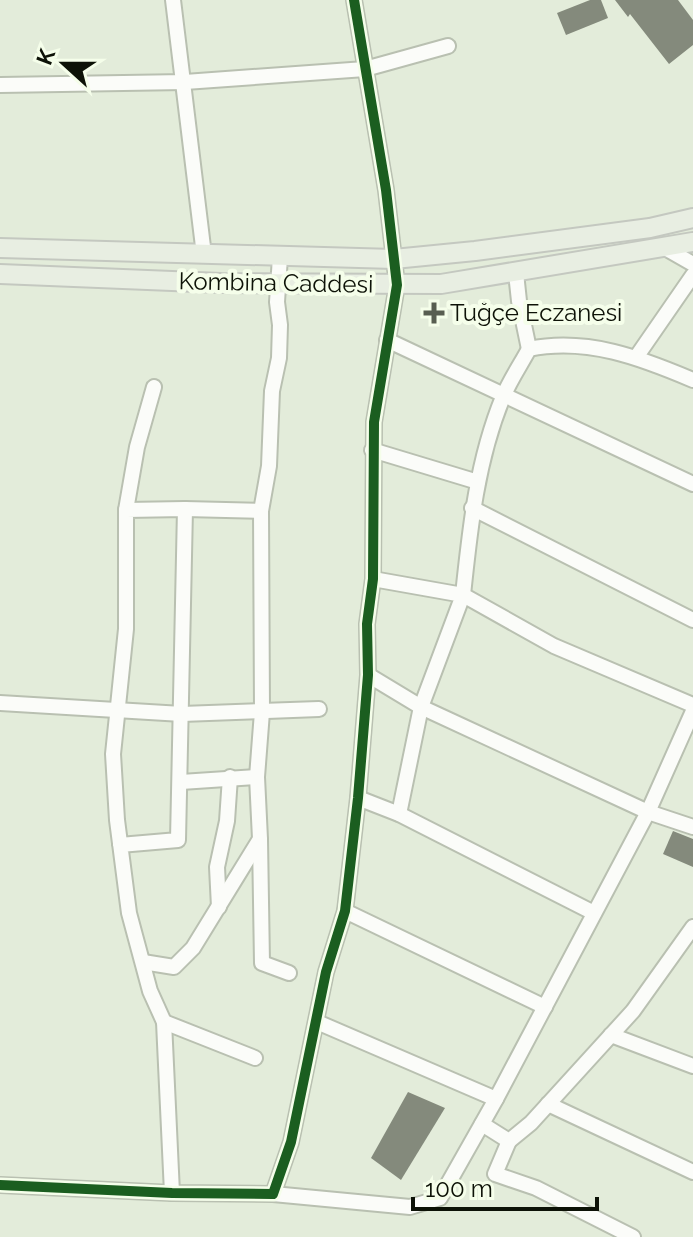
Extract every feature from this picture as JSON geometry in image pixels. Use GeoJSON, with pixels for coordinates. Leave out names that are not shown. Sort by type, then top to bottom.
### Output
{"type":"FeatureCollection","features":[{"type":"Feature","properties":{"kind":"main road","name":"Kombina Caddesi"},"geometry":{"type":"LineString","coordinates":[[0,248],[394,259],[650,228],[693,218]]}},
{"type":"Feature","properties":{"kind":"main road","name":"Kombina Caddesi"},"geometry":{"type":"LineString","coordinates":[[0,274],[221,283],[441,284],[693,242]]}},
{"type":"Feature","properties":{"kind":"street"},"geometry":{"type":"LineString","coordinates":[[173,0],[204,255]]}},
{"type":"Feature","properties":{"kind":"street"},"geometry":{"type":"LineString","coordinates":[[273,1194],[291,1142],[326,972],[345,911],[368,675],[367,624],[373,579],[372,450],[397,285],[386,190],[354,0]]}},
{"type":"Feature","properties":{"kind":"street"},"geometry":{"type":"LineString","coordinates":[[0,85],[185,82],[365,69],[448,46]]}},
{"type":"Feature","properties":{"kind":"street"},"geometry":{"type":"LineString","coordinates":[[665,248],[693,264]]}},
{"type":"Feature","properties":{"kind":"street"},"geometry":{"type":"LineString","coordinates":[[280,257],[277,302],[279,358],[272,391],[269,466],[261,511],[262,712],[257,777],[262,963],[289,973]]}},
{"type":"Feature","properties":{"kind":"street"},"geometry":{"type":"LineString","coordinates":[[399,814],[421,707],[463,595],[472,508],[478,482],[503,396],[529,349],[516,273]]}},
{"type":"Feature","properties":{"kind":"street"},"geometry":{"type":"LineString","coordinates":[[637,356],[693,275]]}},
{"type":"Feature","properties":{"kind":"street"},"geometry":{"type":"LineString","coordinates":[[387,340],[693,484]]}},
{"type":"Feature","properties":{"kind":"street"},"geometry":{"type":"LineString","coordinates":[[529,349],[558,343],[637,356],[693,380]]}},
{"type":"Feature","properties":{"kind":"street"},"geometry":{"type":"LineString","coordinates":[[154,387],[137,447],[126,510],[126,629],[113,754],[129,913],[150,991],[164,1022],[172,1193]]}},
{"type":"Feature","properties":{"kind":"street"},"geometry":{"type":"LineString","coordinates":[[372,450],[478,482]]}},
{"type":"Feature","properties":{"kind":"street"},"geometry":{"type":"LineString","coordinates":[[472,508],[693,620]]}},
{"type":"Feature","properties":{"kind":"street"},"geometry":{"type":"LineString","coordinates":[[120,845],[178,840],[185,509]]}},
{"type":"Feature","properties":{"kind":"street"},"geometry":{"type":"LineString","coordinates":[[126,510],[261,511]]}},
{"type":"Feature","properties":{"kind":"street"},"geometry":{"type":"LineString","coordinates":[[0,1185],[273,1194],[410,1207],[440,1198],[648,812],[693,708],[554,646],[463,595],[373,579]]}},
{"type":"Feature","properties":{"kind":"street"},"geometry":{"type":"LineString","coordinates":[[368,675],[421,707],[648,812],[693,827]]}},
{"type":"Feature","properties":{"kind":"street"},"geometry":{"type":"LineString","coordinates":[[0,703],[182,714],[319,709]]}},
{"type":"Feature","properties":{"kind":"street"},"geometry":{"type":"LineString","coordinates":[[219,907],[217,867],[227,821],[230,777]]}},
{"type":"Feature","properties":{"kind":"street"},"geometry":{"type":"LineString","coordinates":[[181,782],[257,777]]}},
{"type":"Feature","properties":{"kind":"street"},"geometry":{"type":"LineString","coordinates":[[358,798],[399,814],[594,913]]}},
{"type":"Feature","properties":{"kind":"street"},"geometry":{"type":"LineString","coordinates":[[143,962],[174,967],[193,948],[260,839]]}},
{"type":"Feature","properties":{"kind":"street"},"geometry":{"type":"LineString","coordinates":[[345,911],[545,1007]]}},
{"type":"Feature","properties":{"kind":"street"},"geometry":{"type":"LineString","coordinates":[[633,1237],[536,1188],[495,1174],[509,1141],[548,1104],[633,1011],[693,927]]}},
{"type":"Feature","properties":{"kind":"street"},"geometry":{"type":"LineString","coordinates":[[164,1022],[255,1058]]}},
{"type":"Feature","properties":{"kind":"street"},"geometry":{"type":"LineString","coordinates":[[317,1022],[496,1099]]}},
{"type":"Feature","properties":{"kind":"street"},"geometry":{"type":"LineString","coordinates":[[611,1035],[693,1066]]}},
{"type":"Feature","properties":{"kind":"street"},"geometry":{"type":"LineString","coordinates":[[548,1104],[693,1172]]}},
{"type":"Feature","properties":{"kind":"street"},"geometry":{"type":"LineString","coordinates":[[482,1124],[509,1141]]}},
{"type":"Feature","properties":{"kind":"building"},"geometry":{"type":"Polygon","coordinates":[[[590,0],[601,0],[608,18],[566,35],[557,13],[590,0]]]}},
{"type":"Feature","properties":{"kind":"building"},"geometry":{"type":"Polygon","coordinates":[[[615,0],[678,0],[693,20],[693,45],[669,64],[630,14],[628,17],[615,0]]]}},
{"type":"Feature","properties":{"kind":"building"},"geometry":{"type":"Polygon","coordinates":[[[673,831],[693,839],[693,867],[663,854],[673,831]]]}},
{"type":"Feature","properties":{"kind":"building"},"geometry":{"type":"Polygon","coordinates":[[[408,1092],[445,1108],[401,1180],[371,1158],[408,1092]]]}},
{"type":"Feature","properties":{"kind":"cycle path"},"geometry":{"type":"LineString","coordinates":[[0,1185],[273,1194],[291,1142],[326,972],[345,911],[368,675],[367,624],[373,579],[374,422],[397,285],[386,190],[354,0]]}},
{"type":"Feature","properties":{"kind":"place","name":"Tuğçe Eczanesi"},"geometry":{"type":"Point","coordinates":[434,313]}}]}
